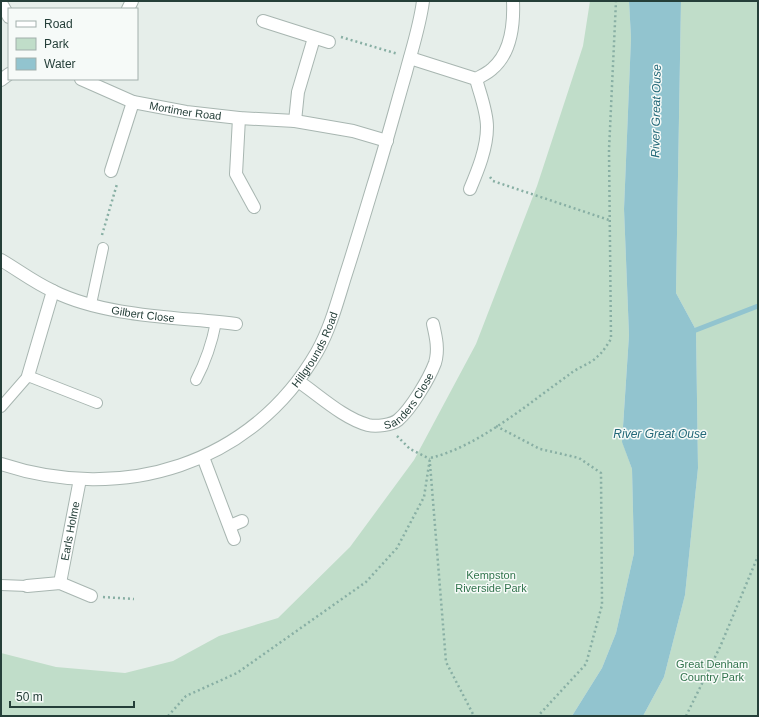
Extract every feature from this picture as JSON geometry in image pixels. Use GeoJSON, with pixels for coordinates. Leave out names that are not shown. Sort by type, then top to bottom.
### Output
{"type":"FeatureCollection","features":[{"type":"Feature","properties":{"kind":"street","name":"Hillgrounds Road"},"geometry":{"type":"LineString","coordinates":[[1,464],[44,475],[80,479],[112,479],[174,468],[203,458],[260,422],[298,381],[317,352],[332,321],[387,141],[410,58],[423,1]]}},
{"type":"Feature","properties":{"kind":"street"},"geometry":{"type":"LineString","coordinates":[[476,79],[493,68],[502,55],[511,37],[514,18],[513,1]]}},
{"type":"Feature","properties":{"kind":"street"},"geometry":{"type":"LineString","coordinates":[[1,3],[8,15]]}},
{"type":"Feature","properties":{"kind":"street"},"geometry":{"type":"LineString","coordinates":[[263,21],[329,42]]}},
{"type":"Feature","properties":{"kind":"street"},"geometry":{"type":"LineString","coordinates":[[295,121],[298,92],[314,38]]}},
{"type":"Feature","properties":{"kind":"street"},"geometry":{"type":"LineString","coordinates":[[410,58],[476,79]]}},
{"type":"Feature","properties":{"kind":"street"},"geometry":{"type":"LineString","coordinates":[[470,189],[483,172],[487,127],[484,107],[476,79]]}},
{"type":"Feature","properties":{"kind":"street","name":"Mortimer Road"},"geometry":{"type":"LineString","coordinates":[[85,80],[97,83],[133,102],[186,112],[239,118],[295,121],[353,131],[387,141]]}},
{"type":"Feature","properties":{"kind":"street"},"geometry":{"type":"LineString","coordinates":[[111,171],[133,102]]}},
{"type":"Feature","properties":{"kind":"street"},"geometry":{"type":"LineString","coordinates":[[239,118],[236,174],[254,207]]}},
{"type":"Feature","properties":{"kind":"street","name":"Gilbert Close"},"geometry":{"type":"LineString","coordinates":[[1,260],[53,291],[91,304],[154,316],[236,324]]}},
{"type":"Feature","properties":{"kind":"street"},"geometry":{"type":"LineString","coordinates":[[28,376],[53,291]]}},
{"type":"Feature","properties":{"kind":"street","name":"Sanders Close"},"geometry":{"type":"LineString","coordinates":[[298,381],[352,419],[370,425],[385,424],[397,421],[427,380],[435,363],[438,342],[434,324]]}},
{"type":"Feature","properties":{"kind":"street"},"geometry":{"type":"LineString","coordinates":[[203,458],[234,539]]}},
{"type":"Feature","properties":{"kind":"street","name":"Earls Holme"},"geometry":{"type":"LineString","coordinates":[[60,583],[80,479]]}},
{"type":"Feature","properties":{"kind":"street"},"geometry":{"type":"LineString","coordinates":[[230,526],[242,521]]}},
{"type":"Feature","properties":{"kind":"street"},"geometry":{"type":"LineString","coordinates":[[27,586],[60,583],[91,596]]}},
{"type":"Feature","properties":{"kind":"lane"},"geometry":{"type":"LineString","coordinates":[[91,304],[102,248]]}},
{"type":"Feature","properties":{"kind":"lane"},"geometry":{"type":"LineString","coordinates":[[196,380],[209,352],[216,322]]}},
{"type":"Feature","properties":{"kind":"lane"},"geometry":{"type":"LineString","coordinates":[[1,407],[28,376],[97,403]]}},
{"type":"Feature","properties":{"kind":"lane"},"geometry":{"type":"LineString","coordinates":[[1,585],[27,586]]}},
{"type":"Feature","properties":{"kind":"path"},"geometry":{"type":"LineString","coordinates":[[385,424],[410,449],[430,458],[448,454],[496,426],[574,371],[598,357],[611,339],[612,316],[609,220],[609,150],[616,1]]}},
{"type":"Feature","properties":{"kind":"path"},"geometry":{"type":"LineString","coordinates":[[329,42],[340,37],[410,58]]}},
{"type":"Feature","properties":{"kind":"path"},"geometry":{"type":"LineString","coordinates":[[102,248],[101,240],[117,183],[111,171]]}},
{"type":"Feature","properties":{"kind":"path"},"geometry":{"type":"LineString","coordinates":[[483,172],[493,181],[609,220]]}},
{"type":"Feature","properties":{"kind":"path"},"geometry":{"type":"LineString","coordinates":[[496,426],[540,449],[579,458],[601,473],[602,605],[586,664],[538,716]]}},
{"type":"Feature","properties":{"kind":"path"},"geometry":{"type":"LineString","coordinates":[[168,716],[186,696],[237,673],[366,582],[397,548],[424,497],[430,458]]}},
{"type":"Feature","properties":{"kind":"path"},"geometry":{"type":"LineString","coordinates":[[430,458],[446,662],[474,716]]}},
{"type":"Feature","properties":{"kind":"path"},"geometry":{"type":"LineString","coordinates":[[686,716],[720,647],[758,556]]}},
{"type":"Feature","properties":{"kind":"path"},"geometry":{"type":"LineString","coordinates":[[91,596],[134,599]]}},
{"type":"Feature","properties":{"kind":"green space","name":"Kempston Riverside Park"},"geometry":{"type":"Polygon","coordinates":[[[590,1],[629,1],[631,38],[624,209],[629,335],[622,441],[632,469],[634,553],[616,633],[602,668],[572,716],[1,716],[1,653],[56,667],[125,673],[173,661],[219,636],[278,618],[350,547],[414,460],[476,344],[537,186],[583,46],[590,1]]]}},
{"type":"Feature","properties":{"kind":"green space","name":"Great Denham Country Park"},"geometry":{"type":"Polygon","coordinates":[[[681,1],[758,1],[758,716],[643,716],[664,677],[685,595],[698,468],[696,330],[676,293],[681,1]]]}},
{"type":"Feature","properties":{"kind":"water","name":"River Great Ouse"},"geometry":{"type":"Polygon","coordinates":[[[629,1],[681,1],[676,293],[696,330],[698,468],[685,595],[664,677],[643,716],[572,716],[602,668],[616,633],[634,553],[632,469],[622,442],[629,335],[624,209],[631,38],[629,1]]]}},
{"type":"Feature","properties":{"kind":"waterway"},"geometry":{"type":"LineString","coordinates":[[696,330],[758,306]]}}]}
